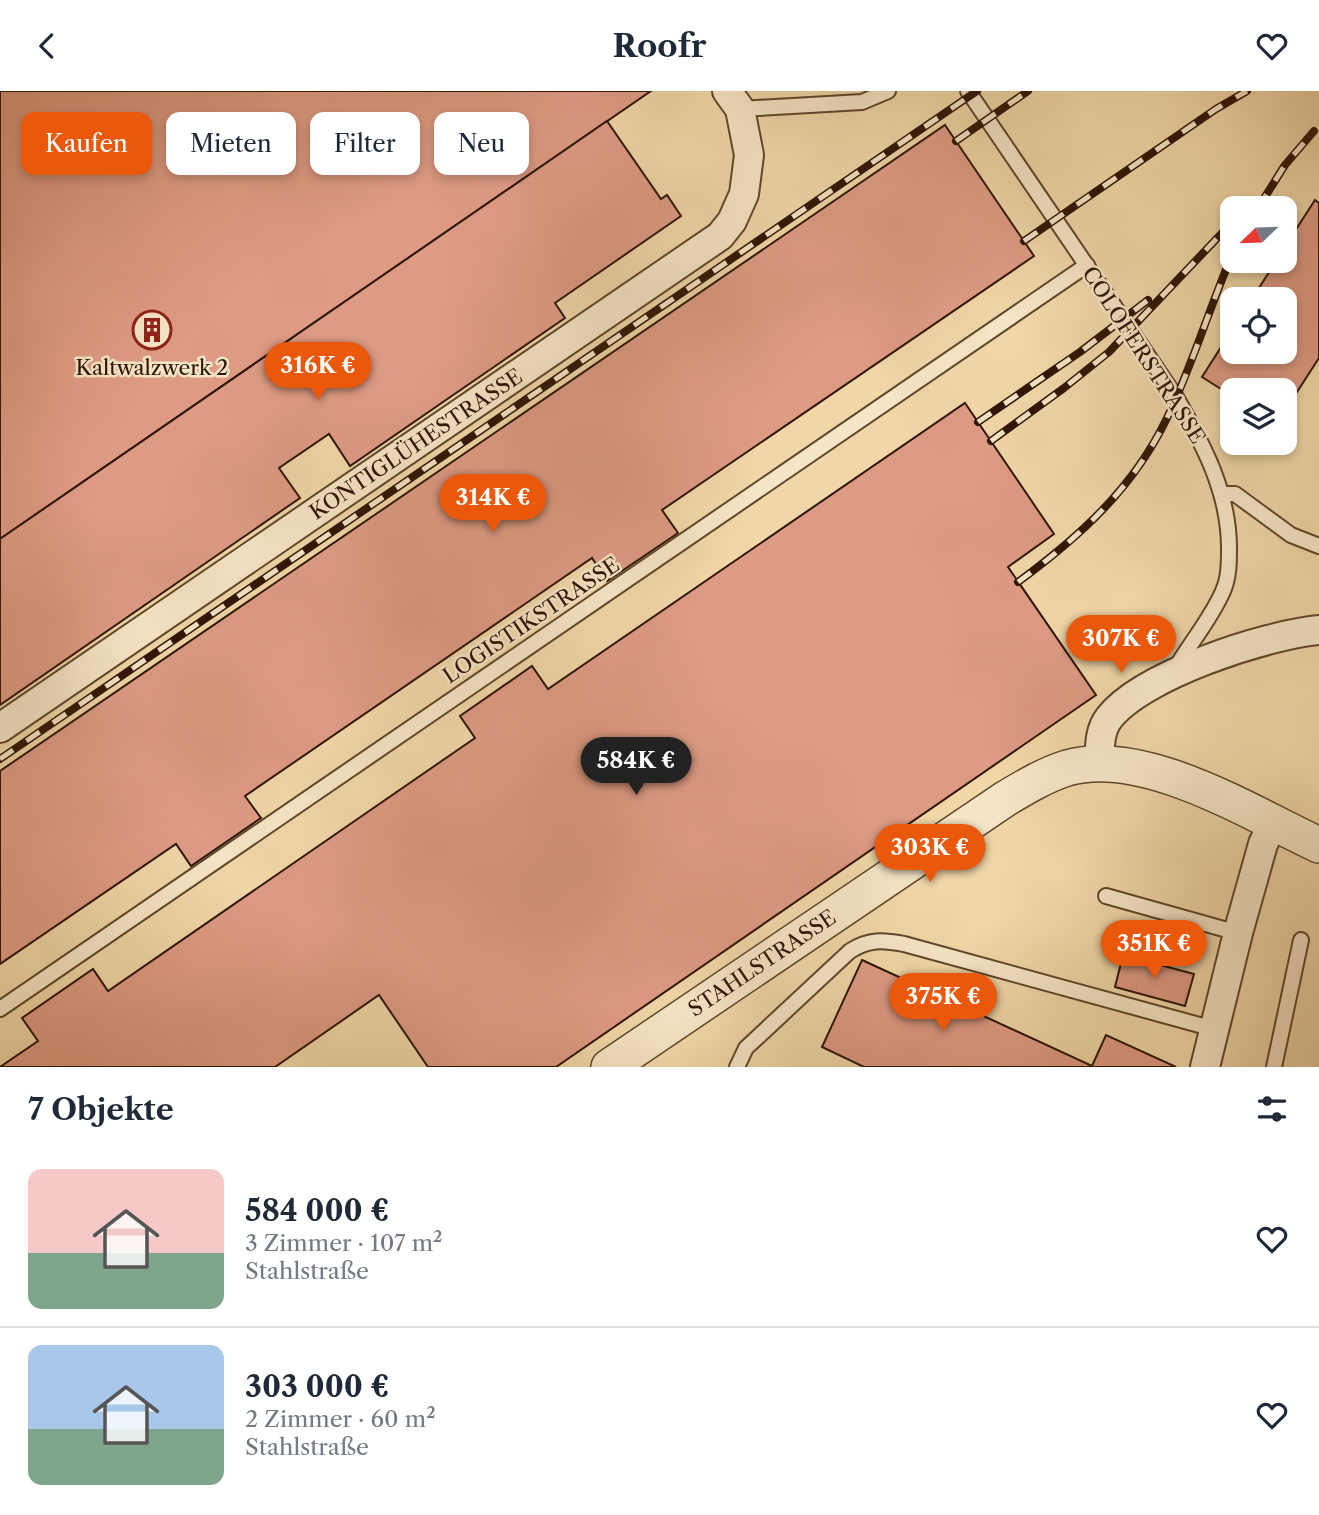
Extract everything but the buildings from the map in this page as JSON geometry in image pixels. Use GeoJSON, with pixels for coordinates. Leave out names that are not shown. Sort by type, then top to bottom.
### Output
{"type":"FeatureCollection","features":[{"type":"Feature","properties":{"kind":"street","name":"KONTIGLÜHESTRASSE"},"geometry":{"type":"LineString","coordinates":[[0,728],[720,236],[732,221],[744,194],[749,155],[733,100]]}},
{"type":"Feature","properties":{"kind":"street"},"geometry":{"type":"LineString","coordinates":[[1099,764],[1100,735],[1109,718],[1132,697],[1227,651],[1297,632],[1319,630]]}},
{"type":"Feature","properties":{"kind":"street","name":"STAHLSTRASSE"},"geometry":{"type":"LineString","coordinates":[[609,1067],[1005,799],[1044,776],[1070,767],[1099,764],[1128,766],[1162,773],[1319,845]]}},
{"type":"Feature","properties":{"kind":"street"},"geometry":{"type":"LineString","coordinates":[[1205,1067],[1238,933],[1263,844],[1273,823]]}},
{"type":"Feature","properties":{"kind":"lane"},"geometry":{"type":"LineString","coordinates":[[733,100],[862,102],[888,91]]}},
{"type":"Feature","properties":{"kind":"lane","name":"COLOFERSTRASSE"},"geometry":{"type":"LineString","coordinates":[[968,91],[1176,397],[1204,446],[1222,494],[1229,527],[1229,564],[1225,588],[1171,676]]}},
{"type":"Feature","properties":{"kind":"lane","name":"LOGISTIKSTRASSE"},"geometry":{"type":"LineString","coordinates":[[0,1009],[1087,265]]}},
{"type":"Feature","properties":{"kind":"lane"},"geometry":{"type":"LineString","coordinates":[[1222,494],[1235,494],[1291,535],[1319,546]]}},
{"type":"Feature","properties":{"kind":"lane"},"geometry":{"type":"LineString","coordinates":[[1106,896],[1238,933]]}},
{"type":"Feature","properties":{"kind":"lane"},"geometry":{"type":"LineString","coordinates":[[737,1067],[746,1048],[850,951],[863,943],[879,940],[904,944],[1214,1029]]}},
{"type":"Feature","properties":{"kind":"lane"},"geometry":{"type":"LineString","coordinates":[[1274,1067],[1301,940]]}},
{"type":"Feature","properties":{"kind":"railway"},"geometry":{"type":"LineString","coordinates":[[0,759],[977,91]]}},
{"type":"Feature","properties":{"kind":"railway"},"geometry":{"type":"LineString","coordinates":[[956,141],[1028,91]]}},
{"type":"Feature","properties":{"kind":"railway"},"geometry":{"type":"LineString","coordinates":[[1024,241],[1216,109],[1247,91]]}},
{"type":"Feature","properties":{"kind":"railway"},"geometry":{"type":"LineString","coordinates":[[1266,196],[1285,165],[1314,131]]}},
{"type":"Feature","properties":{"kind":"railway"},"geometry":{"type":"LineString","coordinates":[[991,441],[1109,352],[1220,235]]}},
{"type":"Feature","properties":{"kind":"railway"},"geometry":{"type":"LineString","coordinates":[[1018,582],[1103,510],[1138,467],[1176,398],[1225,273]]}},
{"type":"Feature","properties":{"kind":"railway"},"geometry":{"type":"LineString","coordinates":[[978,422],[1080,352],[1148,300]]}},
{"type":"Feature","properties":{"kind":"place","name":"Kaltwalzwerk 2"},"geometry":{"type":"Point","coordinates":[152,330]}}]}
